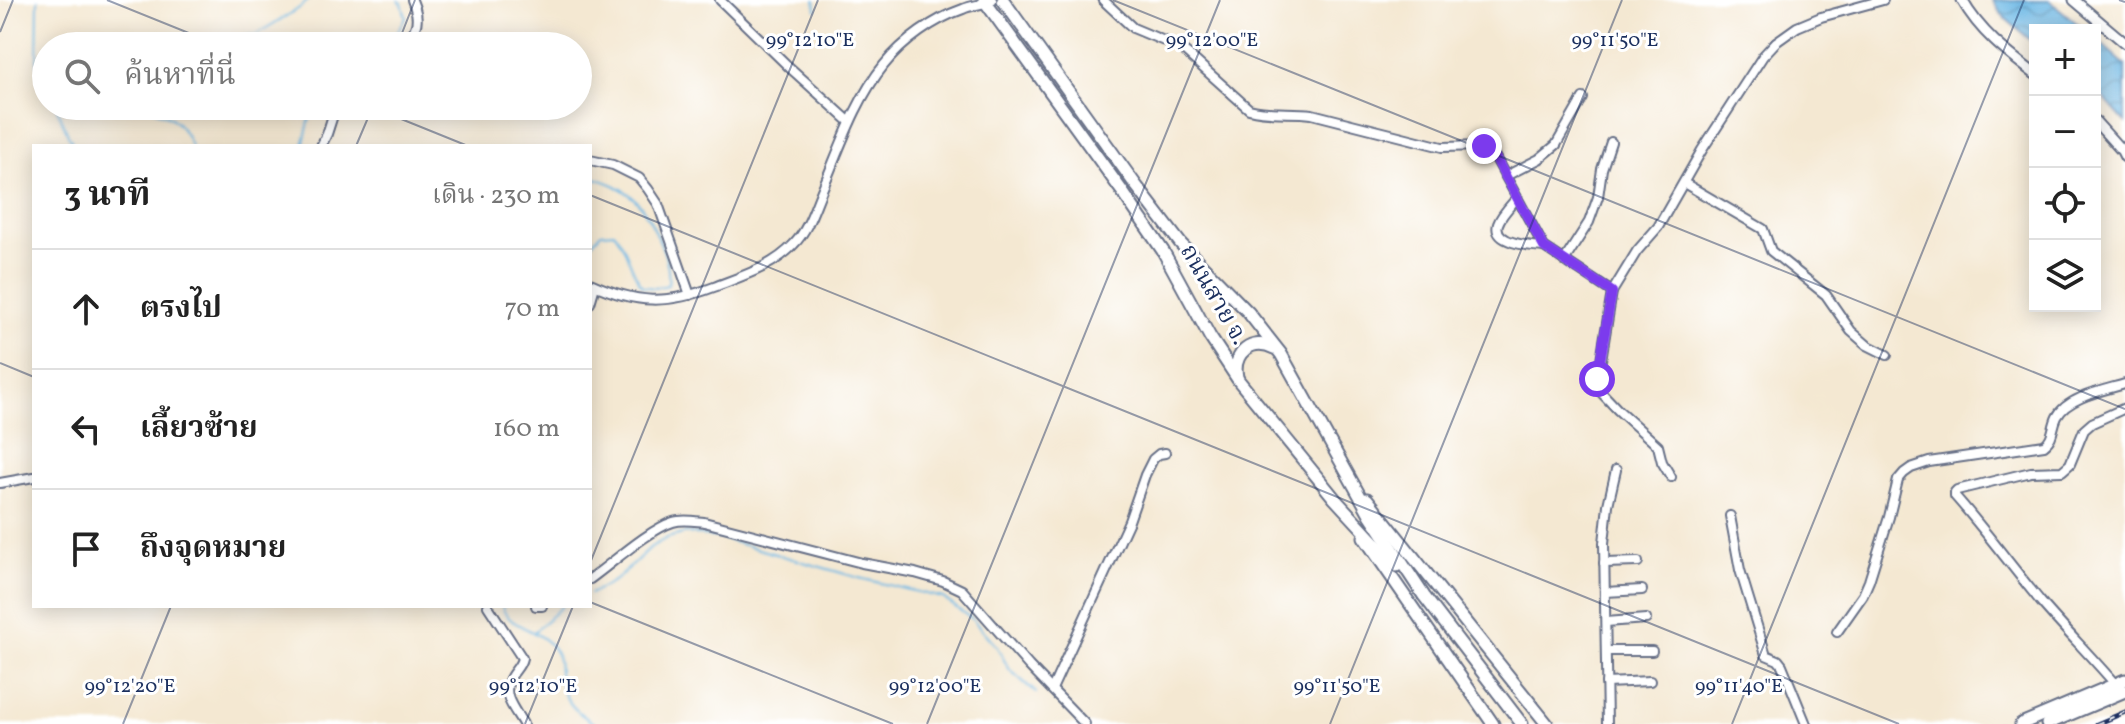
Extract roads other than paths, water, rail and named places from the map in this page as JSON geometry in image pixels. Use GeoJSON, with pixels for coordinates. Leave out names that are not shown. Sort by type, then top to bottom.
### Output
{"type":"FeatureCollection","features":[{"type":"Feature","properties":{"kind":"main road","name":"ถนนสาย จ."},"geometry":{"type":"LineString","coordinates":[[1003,0],[1181,244],[1248,312],[1281,354],[1371,516],[1424,596]]}},
{"type":"Feature","properties":{"kind":"main road","name":"ถนนสาย จ."},"geometry":{"type":"LineString","coordinates":[[987,1],[1163,251],[1210,337],[1239,381],[1335,499],[1424,596],[1522,724]]}},
{"type":"Feature","properties":{"kind":"main road"},"geometry":{"type":"LineString","coordinates":[[1239,381],[1236,361],[1245,348],[1260,343],[1281,354]]}},
{"type":"Feature","properties":{"kind":"main road"},"geometry":{"type":"LineString","coordinates":[[1353,483],[1547,724]]}},
{"type":"Feature","properties":{"kind":"main road"},"geometry":{"type":"LineString","coordinates":[[1335,499],[1493,724]]}},
{"type":"Feature","properties":{"kind":"main road"},"geometry":{"type":"LineString","coordinates":[[2021,724],[2122,685]]}},
{"type":"Feature","properties":{"kind":"main road"},"geometry":{"type":"LineString","coordinates":[[2047,724],[2122,685]]}},
{"type":"Feature","properties":{"kind":"street"},"geometry":{"type":"LineString","coordinates":[[412,0],[418,14],[414,32]]}},
{"type":"Feature","properties":{"kind":"street"},"geometry":{"type":"LineString","coordinates":[[720,0],[850,122]]}},
{"type":"Feature","properties":{"kind":"street"},"geometry":{"type":"LineString","coordinates":[[1103,0],[1133,28],[1181,48],[1249,109],[1312,114],[1442,147],[1484,146],[1494,155],[1544,247],[1612,292]]}},
{"type":"Feature","properties":{"kind":"street"},"geometry":{"type":"LineString","coordinates":[[1671,477],[1662,462],[1658,446],[1618,410],[1597,385],[1612,292],[1637,251],[1658,227],[1702,150],[1763,56],[1797,27],[1883,0]]}},
{"type":"Feature","properties":{"kind":"street"},"geometry":{"type":"LineString","coordinates":[[1962,0],[1993,41],[2029,69]]}},
{"type":"Feature","properties":{"kind":"street"},"geometry":{"type":"LineString","coordinates":[[2074,0],[2125,43]]}},
{"type":"Feature","properties":{"kind":"street"},"geometry":{"type":"LineString","coordinates":[[593,284],[650,301],[663,301],[690,295],[759,269],[796,243],[808,223],[850,122],[870,84],[887,62],[928,26],[963,8],[987,1]]}},
{"type":"Feature","properties":{"kind":"street"},"geometry":{"type":"LineString","coordinates":[[1506,176],[1539,159],[1556,145],[1583,98]]}},
{"type":"Feature","properties":{"kind":"street"},"geometry":{"type":"LineString","coordinates":[[322,144],[332,120]]}},
{"type":"Feature","properties":{"kind":"street"},"geometry":{"type":"LineString","coordinates":[[2101,128],[2125,157]]}},
{"type":"Feature","properties":{"kind":"street"},"geometry":{"type":"LineString","coordinates":[[1564,261],[1589,222],[1611,142]]}},
{"type":"Feature","properties":{"kind":"street"},"geometry":{"type":"LineString","coordinates":[[592,160],[613,165],[639,178],[648,189],[658,204],[690,295]]}},
{"type":"Feature","properties":{"kind":"street"},"geometry":{"type":"LineString","coordinates":[[1684,183],[1763,229],[1771,251],[1826,295],[1851,331],[1867,345],[1887,355]]}},
{"type":"Feature","properties":{"kind":"street"},"geometry":{"type":"LineString","coordinates":[[1517,198],[1499,222],[1498,231],[1510,242],[1544,247]]}},
{"type":"Feature","properties":{"kind":"street"},"geometry":{"type":"LineString","coordinates":[[1837,632],[1869,581],[1898,480],[1904,473],[1929,462],[2044,445],[2049,441],[2063,408],[2074,401],[2125,384]]}},
{"type":"Feature","properties":{"kind":"street"},"geometry":{"type":"LineString","coordinates":[[2122,685],[2040,600],[1955,496],[1955,492],[2031,472],[2062,471],[2070,464],[2084,430],[2125,408]]}},
{"type":"Feature","properties":{"kind":"street"},"geometry":{"type":"LineString","coordinates":[[1052,689],[1129,521],[1153,459],[1165,453]]}},
{"type":"Feature","properties":{"kind":"street"},"geometry":{"type":"LineString","coordinates":[[1607,724],[1604,543],[1616,470]]}},
{"type":"Feature","properties":{"kind":"street"},"geometry":{"type":"LineString","coordinates":[[0,483],[32,477]]}},
{"type":"Feature","properties":{"kind":"street"},"geometry":{"type":"LineString","coordinates":[[1730,516],[1740,570],[1766,655],[1782,665],[1806,724]]}},
{"type":"Feature","properties":{"kind":"street"},"geometry":{"type":"LineString","coordinates":[[592,578],[654,532],[672,522],[686,520],[943,581],[962,590],[1085,724]]}},
{"type":"Feature","properties":{"kind":"street"},"geometry":{"type":"LineString","coordinates":[[1604,563],[1638,562]]}},
{"type":"Feature","properties":{"kind":"street"},"geometry":{"type":"LineString","coordinates":[[1605,592],[1642,590]]}},
{"type":"Feature","properties":{"kind":"street"},"geometry":{"type":"LineString","coordinates":[[489,608],[522,658],[506,689],[509,703],[523,724]]}},
{"type":"Feature","properties":{"kind":"street"},"geometry":{"type":"LineString","coordinates":[[1606,622],[1646,619]]}},
{"type":"Feature","properties":{"kind":"street"},"geometry":{"type":"LineString","coordinates":[[1606,651],[1652,651]]}},
{"type":"Feature","properties":{"kind":"street"},"geometry":{"type":"LineString","coordinates":[[1606,683],[1650,681]]}},
{"type":"Feature","properties":{"kind":"water"},"geometry":{"type":"Polygon","coordinates":[[[1992,0],[2049,0],[2078,24],[2029,24],[2029,39],[2005,18],[1992,0]]]}},
{"type":"Feature","properties":{"kind":"water"},"geometry":{"type":"Polygon","coordinates":[[[2101,43],[2125,65],[2125,122],[2101,95],[2101,43]]]}},
{"type":"Feature","properties":{"kind":"waterway"},"geometry":{"type":"LineString","coordinates":[[38,0],[38,32]]}},
{"type":"Feature","properties":{"kind":"waterway"},"geometry":{"type":"LineString","coordinates":[[260,32],[309,0]]}},
{"type":"Feature","properties":{"kind":"waterway"},"geometry":{"type":"LineString","coordinates":[[397,32],[406,18],[402,3],[398,0]]}},
{"type":"Feature","properties":{"kind":"waterway"},"geometry":{"type":"LineString","coordinates":[[815,0],[816,10]]}},
{"type":"Feature","properties":{"kind":"waterway"},"geometry":{"type":"LineString","coordinates":[[62,120],[74,144]]}},
{"type":"Feature","properties":{"kind":"waterway"},"geometry":{"type":"LineString","coordinates":[[174,120],[190,144]]}},
{"type":"Feature","properties":{"kind":"waterway"},"geometry":{"type":"LineString","coordinates":[[304,144],[310,120]]}},
{"type":"Feature","properties":{"kind":"waterway"},"geometry":{"type":"LineString","coordinates":[[592,178],[622,189],[641,206],[663,249],[668,266],[668,285],[654,288],[642,286],[614,232],[601,233],[592,243]]}},
{"type":"Feature","properties":{"kind":"waterway"},"geometry":{"type":"LineString","coordinates":[[592,593],[617,579],[651,547],[667,538],[687,533],[720,538],[859,578],[943,598],[973,620],[997,647],[1009,669],[1036,693]]}},
{"type":"Feature","properties":{"kind":"waterway"},"geometry":{"type":"LineString","coordinates":[[503,608],[510,619],[538,635],[554,650],[560,681],[568,701],[595,724]]}},
{"type":"Feature","properties":{"kind":"waterway"},"geometry":{"type":"LineString","coordinates":[[534,632],[560,608]]}},
{"type":"Feature","properties":{"kind":"railway"},"geometry":{"type":"LineString","coordinates":[[2097,724],[2125,712]]}}]}
